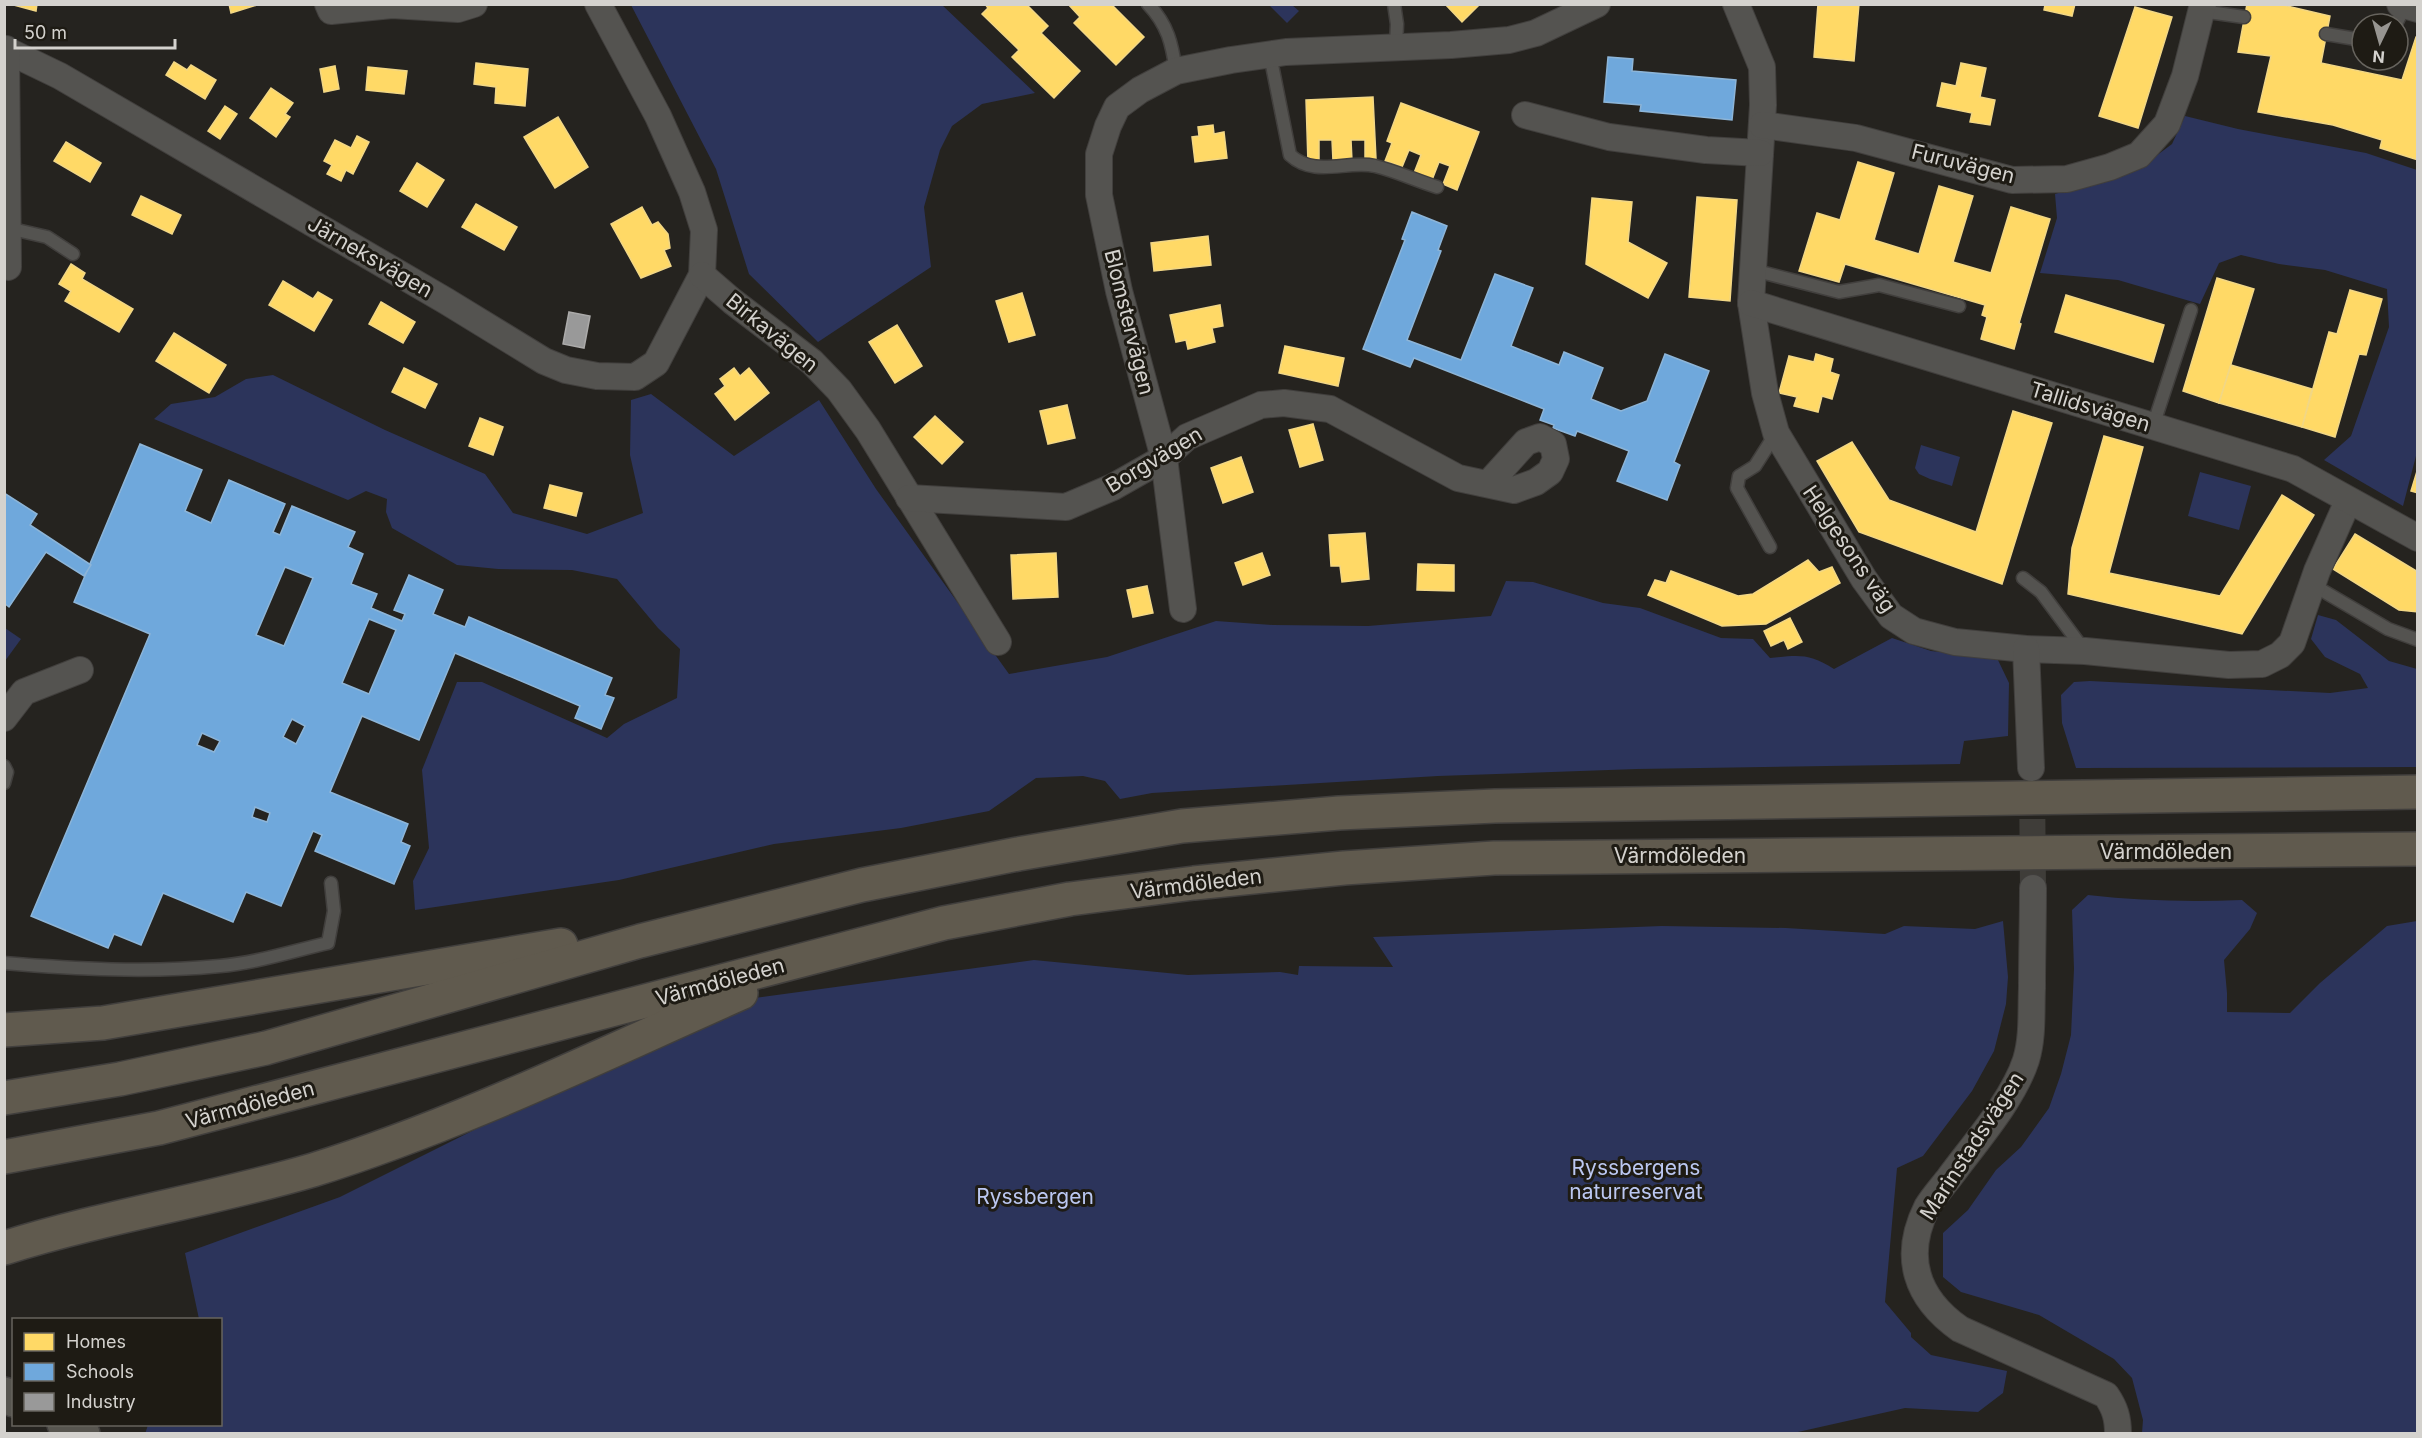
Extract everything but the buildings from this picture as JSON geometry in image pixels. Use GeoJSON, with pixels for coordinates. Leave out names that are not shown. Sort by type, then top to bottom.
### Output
{"type":"FeatureCollection","features":[{"type":"Feature","properties":{"kind":"highway"},"geometry":{"type":"LineString","coordinates":[[4,1098],[120,1079],[266,1048],[640,940],[882,881],[1018,854],[1182,826],[1339,813],[1506,806],[2418,792]]}},
{"type":"Feature","properties":{"kind":"highway","name":"Värmdöleden"},"geometry":{"type":"LineString","coordinates":[[4,1157],[159,1128],[945,923],[1070,899],[1206,881],[1344,868],[1483,859],[2418,849]]}},
{"type":"Feature","properties":{"kind":"highway"},"geometry":{"type":"LineString","coordinates":[[4,1030],[43,1029],[113,1022],[752,913]]}},
{"type":"Feature","properties":{"kind":"highway"},"geometry":{"type":"LineString","coordinates":[[4,1248],[245,1189],[373,1150],[555,1075],[834,952]]}},
{"type":"Feature","properties":{"kind":"street"},"geometry":{"type":"LineString","coordinates":[[328,4],[331,11],[392,4],[458,9],[474,4]]}},
{"type":"Feature","properties":{"kind":"street"},"geometry":{"type":"LineString","coordinates":[[598,4],[658,116],[692,192],[704,230],[702,275]]}},
{"type":"Feature","properties":{"kind":"street","name":"Blomstervägen"},"geometry":{"type":"LineString","coordinates":[[1183,609],[1164,458],[1119,291],[1099,195],[1100,154],[1116,107],[1140,90],[1176,71],[1270,55],[1483,43],[1522,37],[1597,4]]}},
{"type":"Feature","properties":{"kind":"street","name":"Helgesons väg"},"geometry":{"type":"LineString","coordinates":[[1736,4],[1762,67],[1762,126],[1751,303],[1765,393],[1776,433],[1858,570],[1891,616],[1914,631],[1955,642],[2026,649],[2085,651],[2229,665],[2262,664],[2280,655],[2292,643],[2348,501]]}},
{"type":"Feature","properties":{"kind":"street","name":"Furuvägen"},"geometry":{"type":"LineString","coordinates":[[1762,126],[1856,138],[2012,180],[2067,179],[2110,167],[2139,155],[2167,124],[2185,76],[2202,8]]}},
{"type":"Feature","properties":{"kind":"street"},"geometry":{"type":"LineString","coordinates":[[5,49],[8,267]]}},
{"type":"Feature","properties":{"kind":"street","name":"Järneksvägen"},"geometry":{"type":"LineString","coordinates":[[5,49],[60,76],[446,301],[544,361],[566,370],[620,378],[635,377],[645,372],[656,363],[702,275]]}},
{"type":"Feature","properties":{"kind":"street"},"geometry":{"type":"LineString","coordinates":[[1525,115],[1609,137],[1706,150],[1760,153]]}},
{"type":"Feature","properties":{"kind":"street","name":"Birkavägen"},"geometry":{"type":"LineString","coordinates":[[702,275],[812,362],[839,390],[868,430],[998,642]]}},
{"type":"Feature","properties":{"kind":"street","name":"Tallidsvägen"},"geometry":{"type":"LineString","coordinates":[[1751,303],[2293,469],[2418,538]]}},
{"type":"Feature","properties":{"kind":"street","name":"Borgvägen"},"geometry":{"type":"LineString","coordinates":[[909,498],[1066,507],[1113,487],[1164,458],[1187,437],[1261,405],[1284,402],[1330,409],[1458,478],[1488,484]]}},
{"type":"Feature","properties":{"kind":"street"},"geometry":{"type":"LineString","coordinates":[[2026,649],[2031,768]]}},
{"type":"Feature","properties":{"kind":"street"},"geometry":{"type":"LineString","coordinates":[[4,718],[24,692],[80,670]]}},
{"type":"Feature","properties":{"kind":"street","name":"Marinstadsvägen"},"geometry":{"type":"LineString","coordinates":[[2033,888],[2031,1035],[2026,1061],[1995,1117],[1928,1206],[1918,1231],[1915,1256],[1918,1276],[1925,1295],[1940,1315],[1960,1329],[2106,1395],[2114,1407],[2118,1420],[2118,1434]]}},
{"type":"Feature","properties":{"kind":"street"},"geometry":{"type":"LineString","coordinates":[[66,1426],[82,1434]]}},
{"type":"Feature","properties":{"kind":"lane"},"geometry":{"type":"LineString","coordinates":[[1148,4],[1161,18],[1176,71]]}},
{"type":"Feature","properties":{"kind":"lane"},"geometry":{"type":"LineString","coordinates":[[1394,4],[1397,24],[1396,47]]}},
{"type":"Feature","properties":{"kind":"lane"},"geometry":{"type":"LineString","coordinates":[[2202,8],[2244,17]]}},
{"type":"Feature","properties":{"kind":"lane"},"geometry":{"type":"LineString","coordinates":[[2326,34],[2350,38]]}},
{"type":"Feature","properties":{"kind":"lane"},"geometry":{"type":"LineString","coordinates":[[1270,55],[1290,155],[1298,162],[1312,167],[1373,166],[1437,188]]}},
{"type":"Feature","properties":{"kind":"lane"},"geometry":{"type":"LineString","coordinates":[[8,228],[46,237],[72,254]]}},
{"type":"Feature","properties":{"kind":"lane"},"geometry":{"type":"LineString","coordinates":[[1753,270],[1839,292],[1879,285],[1959,306]]}},
{"type":"Feature","properties":{"kind":"lane"},"geometry":{"type":"LineString","coordinates":[[2153,426],[2192,310]]}},
{"type":"Feature","properties":{"kind":"lane"},"geometry":{"type":"LineString","coordinates":[[1770,547],[1737,488],[1739,476],[1755,466],[1776,433]]}},
{"type":"Feature","properties":{"kind":"lane"},"geometry":{"type":"LineString","coordinates":[[2023,578],[2041,592],[2085,651]]}},
{"type":"Feature","properties":{"kind":"lane"},"geometry":{"type":"LineString","coordinates":[[2313,585],[2388,629],[2418,640]]}},
{"type":"Feature","properties":{"kind":"lane"},"geometry":{"type":"LineString","coordinates":[[4,766],[7,772],[4,783]]}},
{"type":"Feature","properties":{"kind":"lane"},"geometry":{"type":"LineString","coordinates":[[4,963],[62,968],[159,970],[223,966],[328,943],[334,911],[331,883]]}},
{"type":"Feature","properties":{"kind":"green space"},"geometry":{"type":"Polygon","coordinates":[[[631,5],[942,5],[1035,93],[982,104],[952,126],[940,150],[924,207],[931,267],[818,342],[749,274],[716,169],[631,5]]]}},
{"type":"Feature","properties":{"kind":"green space"},"geometry":{"type":"Polygon","coordinates":[[[1269,5],[1292,5],[1299,11],[1287,23],[1269,5]]]}},
{"type":"Feature","properties":{"kind":"green space"},"geometry":{"type":"Polygon","coordinates":[[[2185,116],[2238,129],[2366,153],[2417,170],[2417,452],[2403,506],[2324,460],[2351,436],[2389,327],[2387,289],[2325,270],[2279,264],[2241,255],[2219,263],[2200,304],[2118,280],[2040,273],[2057,218],[2055,194],[2140,168],[2172,144],[2185,116]]]}},
{"type":"Feature","properties":{"kind":"green space"},"geometry":{"type":"Polygon","coordinates":[[[273,375],[385,430],[485,474],[513,513],[587,534],[643,513],[630,455],[631,400],[651,394],[734,456],[819,400],[876,489],[1009,674],[1107,657],[1216,621],[1273,625],[1368,626],[1491,616],[1506,581],[1533,582],[1603,603],[1640,608],[1721,638],[1753,639],[1770,658],[1804,656],[1818,660],[1834,669],[1892,638],[1931,651],[1997,658],[2009,683],[2008,736],[1964,741],[1960,764],[1637,769],[1438,776],[1152,793],[1120,799],[1105,781],[1083,776],[1036,778],[989,811],[901,828],[774,844],[619,880],[415,910],[413,881],[429,848],[422,770],[457,682],[482,682],[607,738],[624,724],[677,698],[680,649],[658,628],[617,579],[572,570],[498,569],[457,565],[392,528],[386,512],[387,499],[366,491],[348,500],[154,419],[171,404],[215,397],[246,379],[273,375]]]}},
{"type":"Feature","properties":{"kind":"green space"},"geometry":{"type":"Polygon","coordinates":[[[1921,445],[1960,457],[1952,486],[1919,474],[1915,468],[1921,445]]]}},
{"type":"Feature","properties":{"kind":"green space"},"geometry":{"type":"Polygon","coordinates":[[[2200,472],[2251,486],[2239,530],[2188,516],[2200,472]]]}},
{"type":"Feature","properties":{"kind":"green space"},"geometry":{"type":"Polygon","coordinates":[[[2318,615],[2336,620],[2389,661],[2417,669],[2417,767],[2076,768],[2062,723],[2061,695],[2074,682],[2330,693],[2368,688],[2360,674],[2325,657],[2311,639],[2318,615]]]}},
{"type":"Feature","properties":{"kind":"green space"},"geometry":{"type":"Polygon","coordinates":[[[5,628],[21,639],[5,661],[5,628]]]}},
{"type":"Feature","properties":{"kind":"green space"},"geometry":{"type":"Polygon","coordinates":[[[2088,895],[2127,899],[2242,900],[2257,913],[2250,929],[2224,960],[2227,1012],[2290,1013],[2320,983],[2387,926],[2417,921],[2417,1433],[2142,1433],[2143,1420],[2132,1378],[2114,1359],[2039,1315],[1961,1292],[1943,1277],[1943,1233],[1968,1210],[1996,1170],[2021,1147],[2049,1108],[2071,1035],[2074,969],[2072,910],[2088,895]]]}},
{"type":"Feature","properties":{"kind":"green space","name":"Ryssbergen"},"geometry":{"type":"Polygon","coordinates":[[[2003,921],[2008,977],[2006,1004],[1994,1051],[1972,1091],[1923,1156],[1897,1168],[1885,1302],[1911,1333],[1911,1337],[1931,1355],[2007,1371],[2003,1393],[1978,1412],[1905,1408],[1789,1434],[145,1434],[148,1426],[222,1426],[222,1318],[199,1318],[185,1253],[340,1197],[732,1001],[1034,960],[1188,975],[1280,972],[1298,975],[1299,966],[1393,967],[1373,937],[1662,926],[1786,928],[1885,934],[1904,926],[1975,929],[2003,921]]]}},
{"type":"Feature","properties":{"kind":"tunnel"},"geometry":{"type":"LineString","coordinates":[[2032,780],[2033,888]]}},
{"type":"Feature","properties":{"kind":"park label","name":"Ryssbergens naturreservat"},"geometry":{"type":"Point","coordinates":[1636,1180]}}]}
